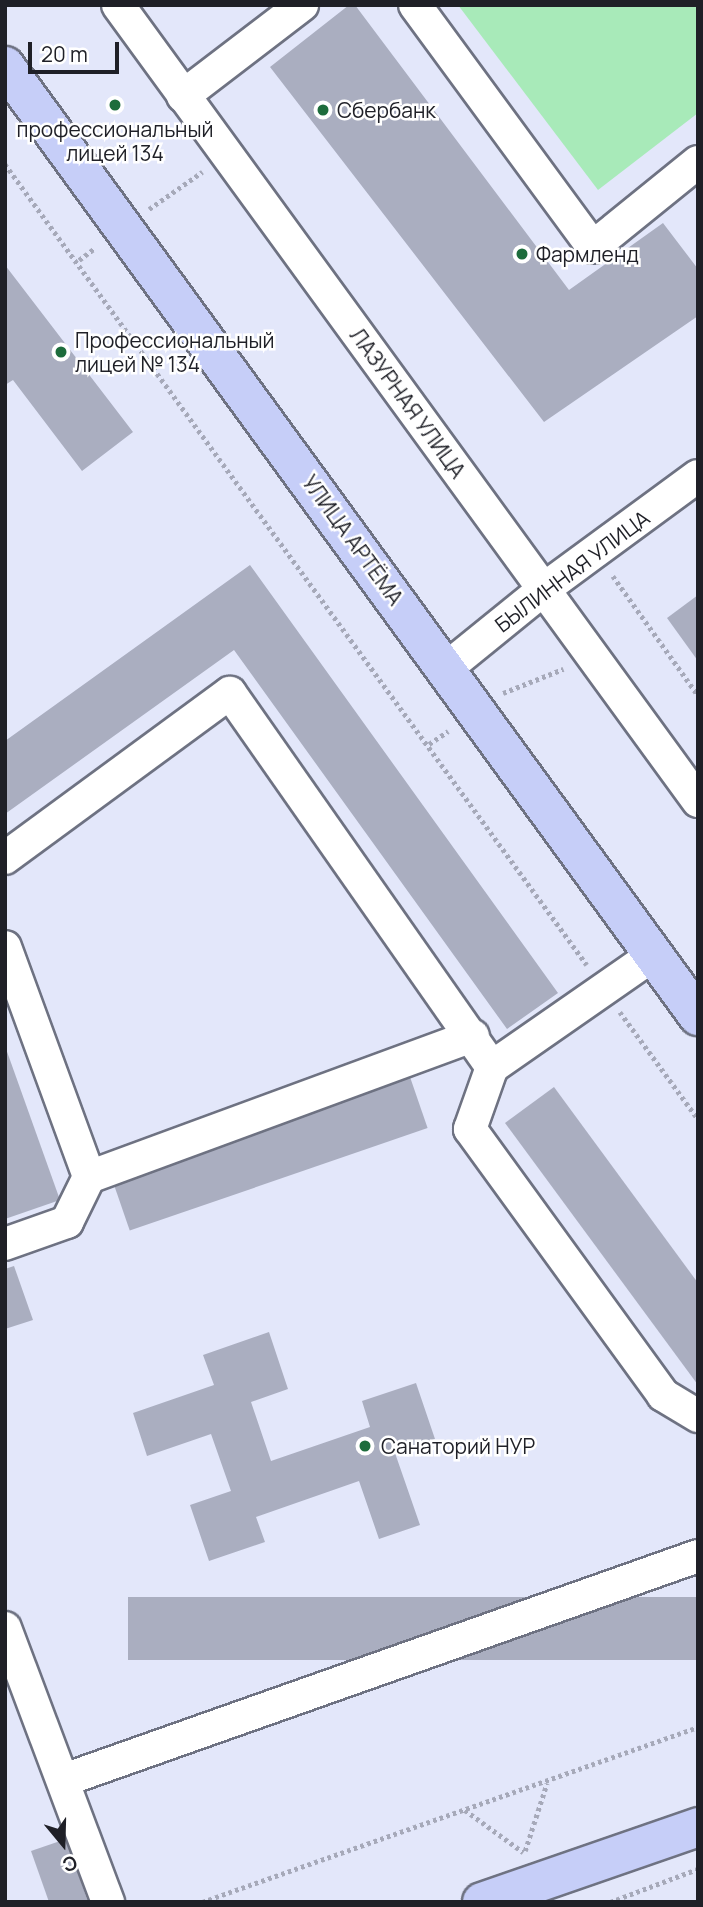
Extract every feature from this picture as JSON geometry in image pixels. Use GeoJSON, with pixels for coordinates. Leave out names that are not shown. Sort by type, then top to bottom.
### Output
{"type":"FeatureCollection","features":[{"type":"Feature","properties":{"kind":"main road","name":"УЛИЦА АРТЁМА"},"geometry":{"type":"LineString","coordinates":[[5,66],[448,667],[698,1016]]}},
{"type":"Feature","properties":{"kind":"main road"},"geometry":{"type":"LineString","coordinates":[[482,1902],[698,1827]]}},
{"type":"Feature","properties":{"kind":"street","name":"ЛАЗУРНАЯ УЛИЦА"},"geometry":{"type":"LineString","coordinates":[[118,5],[698,801]]}},
{"type":"Feature","properties":{"kind":"street"},"geometry":{"type":"LineString","coordinates":[[183,96],[302,5]]}},
{"type":"Feature","properties":{"kind":"street"},"geometry":{"type":"LineString","coordinates":[[415,5],[593,247],[695,169]]}},
{"type":"Feature","properties":{"kind":"street","name":"БЫЛИННАЯ УЛИЦА"},"geometry":{"type":"LineString","coordinates":[[448,667],[544,589],[698,476]]}},
{"type":"Feature","properties":{"kind":"street"},"geometry":{"type":"LineString","coordinates":[[5,858],[230,693],[492,1067]]}},
{"type":"Feature","properties":{"kind":"street"},"geometry":{"type":"LineString","coordinates":[[5,947],[89,1177]]}},
{"type":"Feature","properties":{"kind":"street"},"geometry":{"type":"LineString","coordinates":[[653,955],[492,1067],[470,1129],[663,1395],[698,1416]]}},
{"type":"Feature","properties":{"kind":"street"},"geometry":{"type":"LineString","coordinates":[[5,1244],[67,1222],[89,1177],[473,1037]]}},
{"type":"Feature","properties":{"kind":"street"},"geometry":{"type":"LineString","coordinates":[[64,1780],[698,1556]]}},
{"type":"Feature","properties":{"kind":"street"},"geometry":{"type":"LineString","coordinates":[[5,1628],[12,1663],[64,1780],[108,1902]]}},
{"type":"Feature","properties":{"kind":"path"},"geometry":{"type":"LineString","coordinates":[[148,210],[226,155]]}},
{"type":"Feature","properties":{"kind":"path"},"geometry":{"type":"LineString","coordinates":[[5,164],[79,260],[698,1119]]}},
{"type":"Feature","properties":{"kind":"path"},"geometry":{"type":"LineString","coordinates":[[79,260],[95,248]]}},
{"type":"Feature","properties":{"kind":"path"},"geometry":{"type":"LineString","coordinates":[[596,551],[698,695]]}},
{"type":"Feature","properties":{"kind":"path"},"geometry":{"type":"LineString","coordinates":[[502,693],[593,657]]}},
{"type":"Feature","properties":{"kind":"path"},"geometry":{"type":"LineString","coordinates":[[429,744],[457,724]]}},
{"type":"Feature","properties":{"kind":"path"},"geometry":{"type":"LineString","coordinates":[[202,1902],[698,1727]]}},
{"type":"Feature","properties":{"kind":"path"},"geometry":{"type":"LineString","coordinates":[[524,1853],[547,1782]]}},
{"type":"Feature","properties":{"kind":"path"},"geometry":{"type":"LineString","coordinates":[[465,1810],[524,1853],[528,1865]]}},
{"type":"Feature","properties":{"kind":"path"},"geometry":{"type":"LineString","coordinates":[[610,1902],[698,1869]]}},
{"type":"Feature","properties":{"kind":"green space"},"geometry":{"type":"Polygon","coordinates":[[[458,5],[698,5],[698,113],[598,190],[458,5]]]}},
{"type":"Feature","properties":{"kind":"building"},"geometry":{"type":"Polygon","coordinates":[[[349,5],[355,5],[569,290],[663,223],[698,269],[698,316],[544,422],[270,67],[349,5]]]}},
{"type":"Feature","properties":{"kind":"building"},"geometry":{"type":"Polygon","coordinates":[[[5,265],[133,432],[82,471],[13,380],[5,385],[5,265]]]}},
{"type":"Feature","properties":{"kind":"building"},"geometry":{"type":"Polygon","coordinates":[[[250,565],[558,993],[507,1029],[234,650],[5,814],[5,741],[250,565]]]}},
{"type":"Feature","properties":{"kind":"building"},"geometry":{"type":"Polygon","coordinates":[[[698,595],[698,661],[667,618],[698,595]]]}},
{"type":"Feature","properties":{"kind":"building"},"geometry":{"type":"Polygon","coordinates":[[[5,1046],[60,1200],[5,1219],[5,1046]]]}},
{"type":"Feature","properties":{"kind":"building"},"geometry":{"type":"Polygon","coordinates":[[[410,1077],[428,1128],[130,1231],[112,1180],[410,1077]]]}},
{"type":"Feature","properties":{"kind":"building"},"geometry":{"type":"Polygon","coordinates":[[[554,1087],[698,1283],[698,1385],[505,1123],[554,1087]]]}},
{"type":"Feature","properties":{"kind":"building"},"geometry":{"type":"Polygon","coordinates":[[[14,1266],[33,1320],[5,1329],[5,1269],[14,1266]]]}},
{"type":"Feature","properties":{"kind":"building","name":"Санаторий НУР"},"geometry":{"type":"Polygon","coordinates":[[[269,1332],[288,1389],[251,1402],[271,1461],[370,1427],[362,1401],[416,1383],[435,1439],[395,1453],[420,1525],[379,1539],[359,1481],[256,1517],[265,1542],[209,1561],[190,1505],[231,1491],[211,1434],[147,1456],[133,1413],[214,1385],[203,1355],[269,1332]]]}},
{"type":"Feature","properties":{"kind":"building"},"geometry":{"type":"Polygon","coordinates":[[[128,1597],[698,1597],[698,1660],[128,1660],[128,1597]]]}},
{"type":"Feature","properties":{"kind":"building"},"geometry":{"type":"Polygon","coordinates":[[[66,1839],[88,1902],[49,1902],[31,1851],[66,1839]]]}},
{"type":"Feature","properties":{"kind":"place","name":"профессиональный лицей 134"},"geometry":{"type":"Point","coordinates":[115,105]}},
{"type":"Feature","properties":{"kind":"place","name":"Сбербанк"},"geometry":{"type":"Point","coordinates":[323,110]}},
{"type":"Feature","properties":{"kind":"place","name":"Фармленд"},"geometry":{"type":"Point","coordinates":[522,254]}},
{"type":"Feature","properties":{"kind":"place","name":"Профессиональный лицей № 134"},"geometry":{"type":"Point","coordinates":[61,352]}},
{"type":"Feature","properties":{"kind":"place","name":"Санаторий НУР"},"geometry":{"type":"Point","coordinates":[365,1446]}}]}
